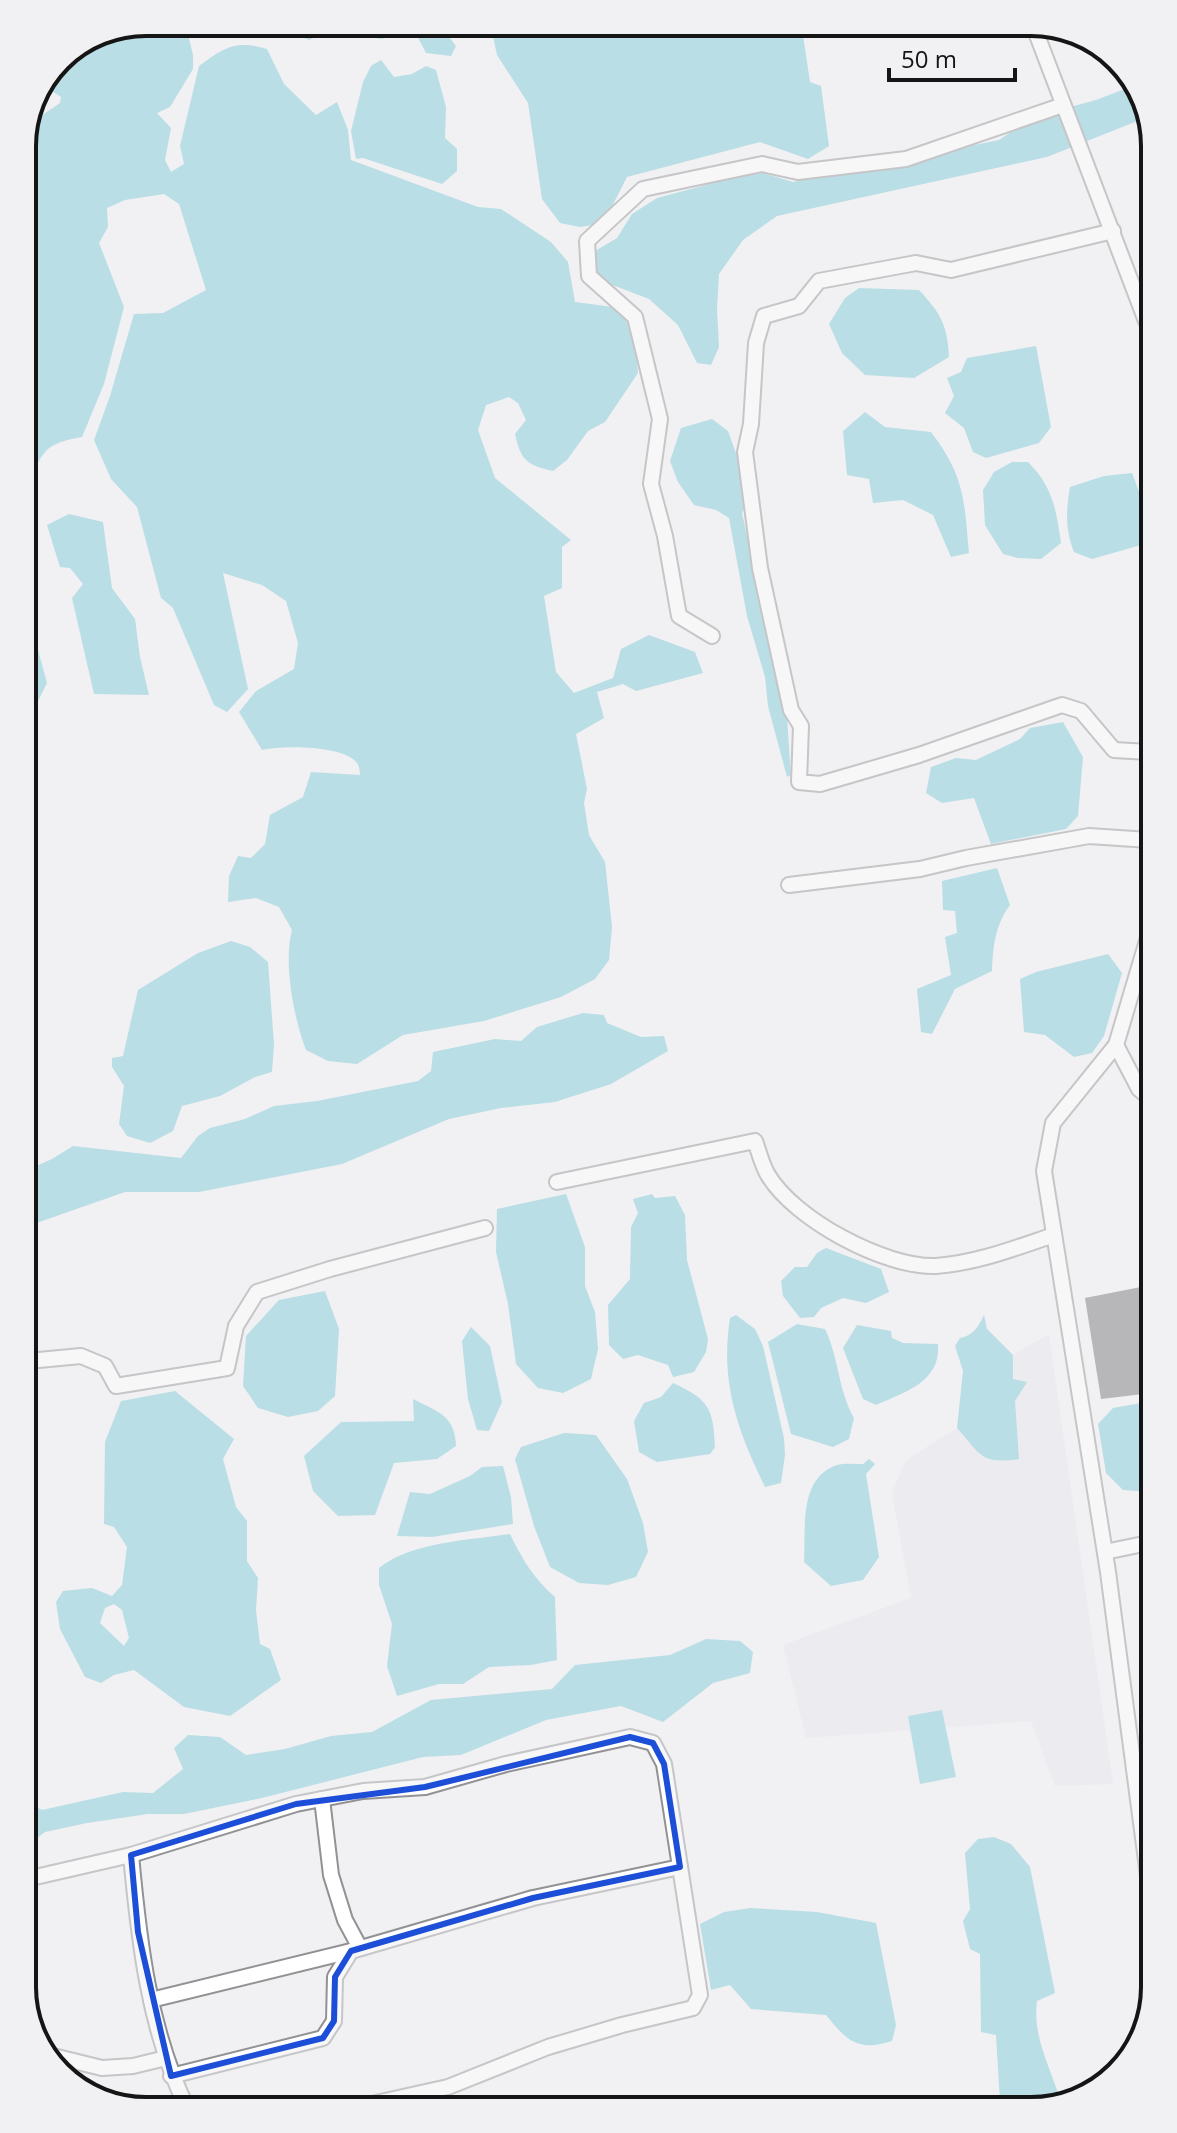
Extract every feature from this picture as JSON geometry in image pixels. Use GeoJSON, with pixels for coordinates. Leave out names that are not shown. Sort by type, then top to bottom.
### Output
{"type":"FeatureCollection","features":[{"type":"Feature","properties":{"kind":"street"},"geometry":{"type":"LineString","coordinates":[[1037,36],[1141,307]]}},
{"type":"Feature","properties":{"kind":"street"},"geometry":{"type":"LineString","coordinates":[[712,636],[679,616],[665,536],[651,484],[660,419],[639,331],[635,317],[589,276],[587,241],[643,189],[762,164],[798,172],[906,159],[1063,105]]}},
{"type":"Feature","properties":{"kind":"street"},"geometry":{"type":"LineString","coordinates":[[1113,231],[951,270],[916,263],[819,281],[799,306],[764,316],[756,343],[751,424],[745,452],[760,568],[791,710],[801,726],[799,782],[820,784],[919,755],[1062,705],[1081,711],[1114,750],[1141,752]]}},
{"type":"Feature","properties":{"kind":"street"},"geometry":{"type":"LineString","coordinates":[[789,885],[920,869],[1089,836],[1141,839]]}},
{"type":"Feature","properties":{"kind":"street"},"geometry":{"type":"LineString","coordinates":[[1141,961],[1116,1045],[1053,1123],[1044,1171],[1105,1552],[1141,1823]]}},
{"type":"Feature","properties":{"kind":"street"},"geometry":{"type":"LineString","coordinates":[[1116,1045],[1141,1091]]}},
{"type":"Feature","properties":{"kind":"street"},"geometry":{"type":"LineString","coordinates":[[557,1182],[755,1141],[767,1174],[786,1198],[817,1224],[859,1246],[897,1259],[932,1266],[977,1261],[1054,1235]]}},
{"type":"Feature","properties":{"kind":"street"},"geometry":{"type":"LineString","coordinates":[[36,1360],[81,1356],[105,1366],[116,1386],[227,1368],[236,1326],[257,1292],[330,1269],[485,1228]]}},
{"type":"Feature","properties":{"kind":"street"},"geometry":{"type":"LineString","coordinates":[[1105,1552],[1141,1544]]}},
{"type":"Feature","properties":{"kind":"street"},"geometry":{"type":"LineString","coordinates":[[36,1877],[131,1855],[296,1804],[363,1791],[425,1787],[506,1764],[630,1737],[653,1743],[664,1764],[700,1995],[693,2008],[548,2047],[448,2087],[410,2097]]}},
{"type":"Feature","properties":{"kind":"street"},"geometry":{"type":"LineString","coordinates":[[322,1799],[331,1875],[356,1949]]}},
{"type":"Feature","properties":{"kind":"street"},"geometry":{"type":"LineString","coordinates":[[131,1855],[138,1932],[151,2000],[171,2076],[182,2097]]}},
{"type":"Feature","properties":{"kind":"street"},"geometry":{"type":"LineString","coordinates":[[151,2000],[319,1961],[533,1898],[680,1867]]}},
{"type":"Feature","properties":{"kind":"street"},"geometry":{"type":"LineString","coordinates":[[171,2076],[323,2038],[334,2021],[335,1977],[356,1949]]}},
{"type":"Feature","properties":{"kind":"street"},"geometry":{"type":"LineString","coordinates":[[62,2058],[102,2068],[133,2066],[166,2058]]}},
{"type":"Feature","properties":{"kind":"highlighted area"},"geometry":{"type":"Polygon","coordinates":[[[630,1737],[653,1743],[664,1764],[680,1867],[533,1898],[351,1951],[335,1977],[334,2021],[323,2038],[171,2076],[138,1932],[131,1855],[296,1804],[425,1787],[630,1737]]]}},
{"type":"Feature","properties":{"kind":"shaded area"},"geometry":{"type":"Polygon","coordinates":[[[1049,1334],[1113,1784],[1055,1786],[1031,1721],[806,1738],[783,1645],[911,1598],[892,1493],[906,1460],[957,1428],[983,1458],[1015,1401],[1013,1355],[1049,1334]]]}},
{"type":"Feature","properties":{"kind":"water"},"geometry":{"type":"Polygon","coordinates":[[[188,36],[193,69],[170,107],[157,113],[171,128],[165,160],[171,172],[184,164],[180,146],[199,66],[216,54],[239,45],[267,49],[284,84],[316,115],[337,102],[348,130],[351,160],[478,207],[501,209],[551,242],[568,262],[575,302],[621,308],[636,346],[638,373],[605,422],[588,431],[567,460],[553,471],[526,460],[515,434],[526,420],[518,403],[509,397],[486,405],[478,430],[495,478],[571,540],[562,547],[562,588],[544,596],[556,672],[574,693],[613,678],[621,649],[649,635],[695,652],[703,673],[636,691],[623,684],[597,692],[604,718],[576,734],[587,789],[584,803],[589,835],[605,862],[612,927],[609,960],[595,979],[561,997],[484,1021],[403,1035],[357,1064],[328,1061],[306,1050],[291,991],[289,958],[292,930],[279,907],[256,898],[228,902],[229,876],[238,856],[251,858],[265,844],[270,815],[303,797],[311,772],[360,775],[358,765],[350,757],[327,750],[283,747],[262,750],[239,712],[256,691],[294,669],[298,643],[286,601],[262,585],[223,573],[248,689],[227,712],[214,705],[173,608],[161,598],[137,507],[111,479],[94,440],[134,314],[163,313],[206,290],[179,204],[164,194],[125,200],[107,208],[108,227],[99,243],[124,307],[104,384],[82,437],[50,447],[36,465],[36,139],[41,116],[60,103],[61,97],[52,91],[59,79],[91,51],[132,37],[188,36]]]}},
{"type":"Feature","properties":{"kind":"water"},"geometry":{"type":"Polygon","coordinates":[[[417,36],[448,36],[456,46],[451,56],[426,53],[417,36]]]}},
{"type":"Feature","properties":{"kind":"water"},"geometry":{"type":"Polygon","coordinates":[[[493,36],[803,36],[810,82],[821,86],[829,146],[808,159],[760,142],[627,177],[603,224],[580,227],[560,223],[542,199],[528,103],[497,55],[493,36]]]}},
{"type":"Feature","properties":{"kind":"water"},"geometry":{"type":"Polygon","coordinates":[[[381,60],[394,77],[412,74],[426,66],[436,70],[446,107],[445,138],[457,149],[457,171],[442,184],[363,158],[356,159],[351,131],[363,82],[371,66],[381,60]]]}},
{"type":"Feature","properties":{"kind":"water"},"geometry":{"type":"Polygon","coordinates":[[[1124,89],[1138,121],[1047,157],[777,216],[743,240],[719,274],[719,347],[711,365],[697,363],[678,325],[649,299],[589,276],[585,257],[617,238],[632,214],[657,198],[763,173],[793,182],[999,140],[1033,117],[1124,89]]]}},
{"type":"Feature","properties":{"kind":"water"},"geometry":{"type":"Polygon","coordinates":[[[859,288],[919,290],[942,320],[949,357],[914,378],[865,375],[842,353],[829,324],[845,298],[859,288]]]}},
{"type":"Feature","properties":{"kind":"water"},"geometry":{"type":"Polygon","coordinates":[[[1036,346],[1051,427],[1039,443],[986,458],[973,452],[964,428],[945,413],[954,396],[947,378],[961,372],[967,358],[1036,346]]]}},
{"type":"Feature","properties":{"kind":"water"},"geometry":{"type":"Polygon","coordinates":[[[865,412],[885,427],[931,432],[957,476],[966,518],[969,553],[951,557],[933,515],[903,500],[873,503],[869,479],[847,475],[843,431],[865,412]]]}},
{"type":"Feature","properties":{"kind":"water"},"geometry":{"type":"Polygon","coordinates":[[[712,419],[728,431],[751,495],[742,513],[787,718],[791,775],[787,777],[768,706],[765,677],[747,616],[729,518],[716,510],[694,505],[678,482],[670,461],[681,428],[712,419]]]}},
{"type":"Feature","properties":{"kind":"water"},"geometry":{"type":"Polygon","coordinates":[[[1012,462],[1028,462],[1043,480],[1052,499],[1061,543],[1041,559],[1003,554],[985,525],[983,490],[994,472],[1012,462]]]}},
{"type":"Feature","properties":{"kind":"water"},"geometry":{"type":"Polygon","coordinates":[[[1132,473],[1141,497],[1141,545],[1092,559],[1074,552],[1069,536],[1070,487],[1104,476],[1132,473]]]}},
{"type":"Feature","properties":{"kind":"water"},"geometry":{"type":"Polygon","coordinates":[[[69,514],[103,522],[112,588],[135,619],[149,695],[94,694],[72,598],[83,584],[70,568],[60,567],[47,525],[69,514]]]}},
{"type":"Feature","properties":{"kind":"water"},"geometry":{"type":"Polygon","coordinates":[[[36,642],[47,683],[36,705],[36,642]]]}},
{"type":"Feature","properties":{"kind":"water"},"geometry":{"type":"Polygon","coordinates":[[[1063,722],[1083,757],[1078,816],[1066,829],[991,844],[974,798],[942,803],[926,793],[931,767],[956,758],[976,760],[1020,739],[1030,728],[1063,722]]]}},
{"type":"Feature","properties":{"kind":"water"},"geometry":{"type":"Polygon","coordinates":[[[997,868],[1010,905],[996,936],[992,971],[955,989],[932,1034],[921,1032],[917,989],[951,975],[945,937],[957,933],[955,911],[943,910],[942,881],[997,868]]]}},
{"type":"Feature","properties":{"kind":"water"},"geometry":{"type":"Polygon","coordinates":[[[231,941],[250,947],[268,962],[274,1045],[272,1072],[255,1077],[220,1096],[182,1106],[173,1131],[150,1143],[127,1136],[119,1124],[124,1086],[112,1067],[112,1058],[123,1056],[138,990],[198,953],[231,941]]]}},
{"type":"Feature","properties":{"kind":"water"},"geometry":{"type":"Polygon","coordinates":[[[1108,954],[1122,973],[1104,1036],[1092,1053],[1074,1057],[1045,1035],[1024,1032],[1020,979],[1108,954]]]}},
{"type":"Feature","properties":{"kind":"water"},"geometry":{"type":"Polygon","coordinates":[[[583,1013],[604,1015],[607,1023],[641,1037],[664,1036],[668,1051],[611,1084],[555,1102],[501,1108],[449,1119],[342,1164],[199,1192],[125,1192],[36,1223],[36,1166],[73,1146],[181,1158],[198,1136],[210,1128],[245,1119],[274,1106],[317,1101],[418,1081],[431,1071],[433,1052],[495,1039],[521,1041],[537,1027],[583,1013]]]}},
{"type":"Feature","properties":{"kind":"water"},"geometry":{"type":"Polygon","coordinates":[[[566,1194],[585,1247],[585,1286],[595,1312],[598,1349],[591,1379],[563,1393],[538,1388],[516,1364],[508,1304],[496,1252],[497,1209],[566,1194]]]}},
{"type":"Feature","properties":{"kind":"water"},"geometry":{"type":"Polygon","coordinates":[[[652,1194],[655,1198],[675,1196],[685,1215],[687,1260],[708,1339],[706,1352],[694,1372],[673,1377],[668,1365],[638,1355],[623,1359],[609,1345],[608,1305],[630,1279],[631,1227],[638,1213],[633,1199],[652,1194]]]}},
{"type":"Feature","properties":{"kind":"water"},"geometry":{"type":"Polygon","coordinates":[[[826,1248],[881,1269],[889,1292],[866,1303],[843,1298],[821,1308],[814,1317],[800,1318],[783,1296],[781,1281],[795,1267],[807,1267],[817,1253],[826,1248]]]}},
{"type":"Feature","properties":{"kind":"water"},"geometry":{"type":"Polygon","coordinates":[[[325,1291],[339,1329],[335,1396],[318,1411],[288,1417],[258,1408],[243,1386],[246,1336],[279,1300],[325,1291]]]}},
{"type":"Feature","properties":{"kind":"water"},"geometry":{"type":"Polygon","coordinates":[[[736,1315],[755,1329],[763,1346],[784,1438],[781,1483],[765,1487],[746,1446],[729,1385],[727,1341],[730,1318],[736,1315]]]}},
{"type":"Feature","properties":{"kind":"water"},"geometry":{"type":"Polygon","coordinates":[[[984,1315],[987,1329],[1013,1355],[1013,1379],[1027,1382],[1015,1401],[1019,1459],[996,1460],[983,1456],[957,1428],[963,1371],[955,1346],[960,1338],[975,1330],[984,1315]]]}},
{"type":"Feature","properties":{"kind":"water"},"geometry":{"type":"Polygon","coordinates":[[[797,1324],[825,1329],[854,1418],[849,1439],[833,1447],[791,1434],[768,1342],[797,1324]]]}},
{"type":"Feature","properties":{"kind":"water"},"geometry":{"type":"Polygon","coordinates":[[[857,1325],[891,1331],[892,1338],[903,1343],[938,1344],[934,1368],[919,1384],[876,1405],[863,1399],[843,1348],[857,1325]]]}},
{"type":"Feature","properties":{"kind":"water"},"geometry":{"type":"Polygon","coordinates":[[[471,1327],[490,1346],[502,1402],[489,1431],[477,1430],[468,1399],[462,1341],[471,1327]]]}},
{"type":"Feature","properties":{"kind":"water"},"geometry":{"type":"Polygon","coordinates":[[[673,1383],[707,1406],[713,1423],[715,1447],[710,1454],[657,1462],[639,1452],[634,1421],[644,1403],[661,1397],[673,1383]]]}},
{"type":"Feature","properties":{"kind":"water"},"geometry":{"type":"Polygon","coordinates":[[[175,1391],[234,1439],[223,1459],[236,1507],[247,1521],[247,1561],[258,1578],[256,1610],[260,1644],[270,1649],[281,1680],[230,1716],[184,1707],[134,1670],[114,1675],[101,1683],[85,1677],[60,1629],[56,1602],[63,1591],[92,1588],[112,1596],[122,1585],[127,1547],[114,1527],[104,1524],[105,1442],[121,1401],[175,1391]],[[114,1604],[105,1608],[100,1623],[124,1646],[129,1638],[122,1610],[114,1604]]]}},
{"type":"Feature","properties":{"kind":"water"},"geometry":{"type":"Polygon","coordinates":[[[413,1399],[449,1421],[456,1446],[437,1459],[394,1463],[375,1515],[338,1516],[313,1491],[304,1456],[341,1422],[414,1421],[413,1399]]]}},
{"type":"Feature","properties":{"kind":"water"},"geometry":{"type":"Polygon","coordinates":[[[1141,1403],[1141,1491],[1123,1490],[1106,1473],[1098,1424],[1113,1408],[1141,1403]]]}},
{"type":"Feature","properties":{"kind":"water"},"geometry":{"type":"Polygon","coordinates":[[[564,1433],[596,1435],[627,1479],[643,1523],[648,1552],[636,1577],[608,1585],[579,1583],[550,1567],[534,1526],[515,1459],[521,1447],[564,1433]]]}},
{"type":"Feature","properties":{"kind":"water"},"geometry":{"type":"Polygon","coordinates":[[[869,1459],[875,1464],[866,1474],[879,1557],[863,1580],[831,1586],[804,1562],[805,1520],[810,1493],[824,1472],[840,1464],[863,1464],[869,1459]]]}},
{"type":"Feature","properties":{"kind":"water"},"geometry":{"type":"Polygon","coordinates":[[[503,1466],[511,1497],[513,1524],[432,1537],[397,1536],[410,1492],[430,1494],[470,1476],[482,1467],[503,1466]]]}},
{"type":"Feature","properties":{"kind":"water"},"geometry":{"type":"Polygon","coordinates":[[[510,1534],[529,1568],[555,1597],[557,1660],[489,1667],[463,1684],[439,1684],[397,1696],[387,1666],[392,1624],[379,1585],[379,1568],[392,1559],[424,1547],[510,1534]]]}},
{"type":"Feature","properties":{"kind":"water"},"geometry":{"type":"Polygon","coordinates":[[[706,1639],[740,1641],[753,1652],[750,1673],[713,1683],[663,1722],[621,1706],[546,1720],[461,1755],[423,1757],[262,1798],[184,1814],[148,1814],[87,1823],[45,1832],[36,1839],[36,1807],[42,1810],[123,1792],[153,1793],[183,1769],[174,1748],[188,1735],[220,1737],[246,1755],[285,1749],[331,1736],[372,1732],[431,1700],[552,1689],[575,1665],[670,1655],[706,1639]]]}},
{"type":"Feature","properties":{"kind":"water"},"geometry":{"type":"Polygon","coordinates":[[[942,1710],[956,1777],[920,1784],[908,1716],[942,1710]]]}},
{"type":"Feature","properties":{"kind":"water"},"geometry":{"type":"Polygon","coordinates":[[[994,1837],[1011,1844],[1030,1867],[1055,1993],[1037,2001],[1037,2027],[1058,2093],[1000,2097],[996,2035],[981,2032],[980,1954],[970,1949],[963,1921],[970,1909],[965,1853],[978,1839],[994,1837]]]}},
{"type":"Feature","properties":{"kind":"water"},"geometry":{"type":"Polygon","coordinates":[[[751,1908],[817,1912],[876,1923],[896,2025],[892,2041],[870,2045],[854,2042],[840,2032],[826,2015],[751,2009],[730,1985],[711,1990],[700,1924],[724,1912],[751,1908]]]}},
{"type":"Feature","properties":{"kind":"building"},"geometry":{"type":"Polygon","coordinates":[[[1141,1287],[1141,1394],[1101,1399],[1085,1298],[1141,1287]]]}}]}
